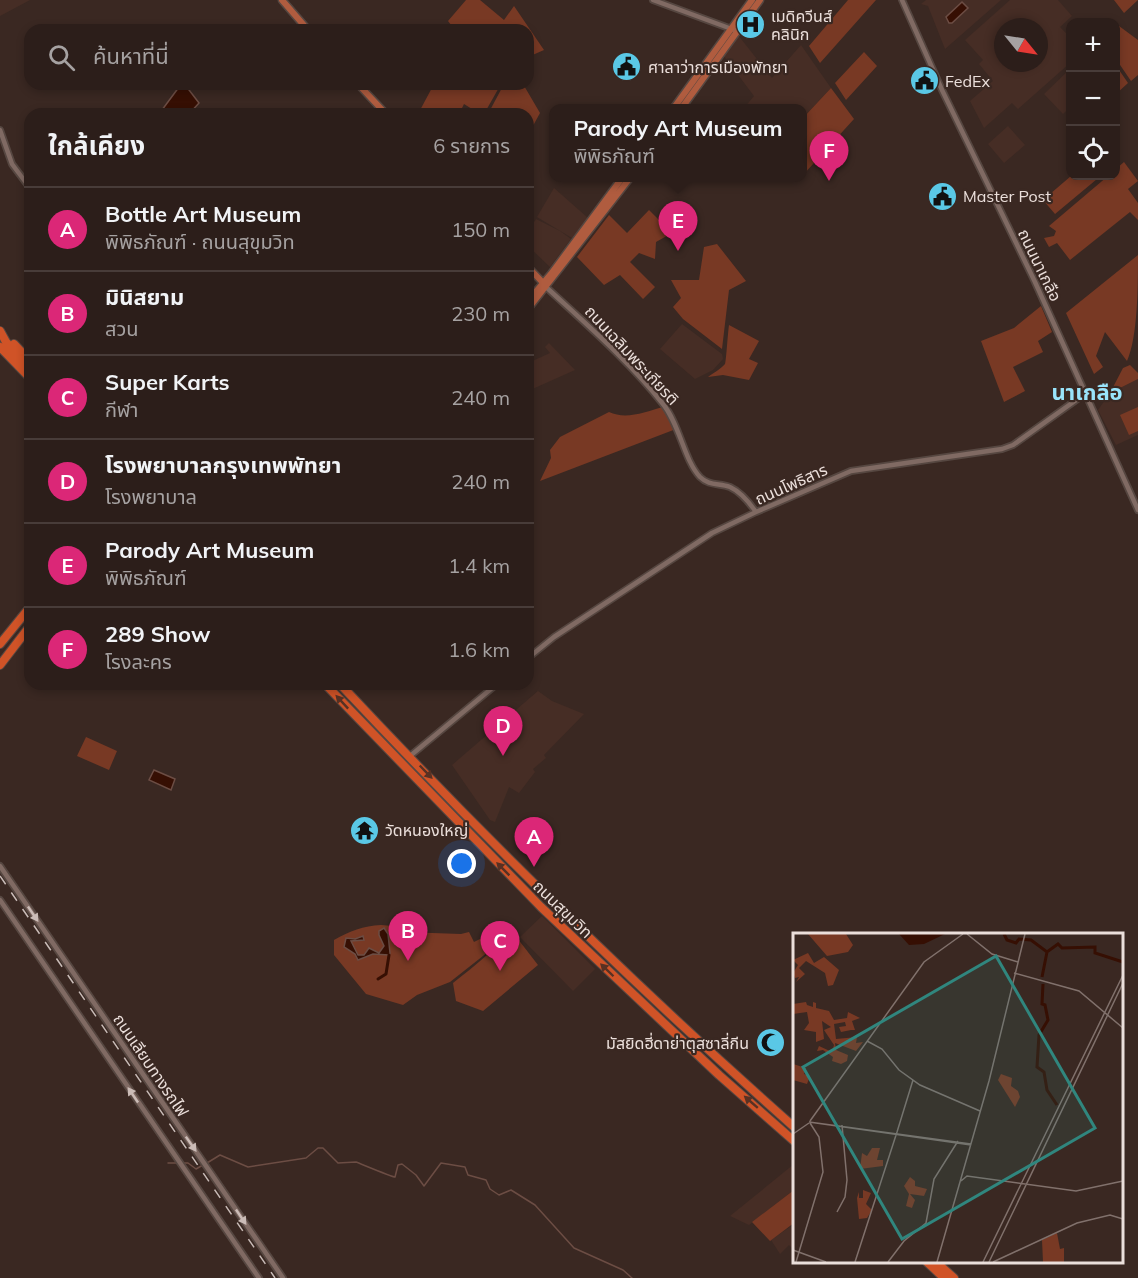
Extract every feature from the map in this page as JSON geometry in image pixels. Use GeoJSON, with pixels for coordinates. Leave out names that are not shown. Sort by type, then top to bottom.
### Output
{"type":"FeatureCollection","features":[{"type":"Feature","properties":{"kind":"highway"},"geometry":{"type":"LineString","coordinates":[[0,331],[6,342],[24,360]]}},
{"type":"Feature","properties":{"kind":"highway"},"geometry":{"type":"LineString","coordinates":[[0,347],[24,372]]}},
{"type":"Feature","properties":{"kind":"highway"},"geometry":{"type":"LineString","coordinates":[[0,644],[24,614]]}},
{"type":"Feature","properties":{"kind":"highway"},"geometry":{"type":"LineString","coordinates":[[0,637],[18,621]]}},
{"type":"Feature","properties":{"kind":"highway"},"geometry":{"type":"LineString","coordinates":[[0,664],[24,635]]}},
{"type":"Feature","properties":{"kind":"highway"},"geometry":{"type":"LineString","coordinates":[[0,670],[9,654]]}},
{"type":"Feature","properties":{"kind":"highway","name":"ถนนสุขุมวิท"},"geometry":{"type":"LineString","coordinates":[[331,690],[488,854],[586,951],[719,1075],[793,1139]]}},
{"type":"Feature","properties":{"kind":"highway","name":"ถนนสุขุมวิท"},"geometry":{"type":"LineString","coordinates":[[346,690],[583,932],[715,1056],[793,1125]]}},
{"type":"Feature","properties":{"kind":"highway"},"geometry":{"type":"LineString","coordinates":[[575,940],[584,939],[583,932]]}},
{"type":"Feature","properties":{"kind":"highway"},"geometry":{"type":"LineString","coordinates":[[586,951],[586,942],[590,940],[594,942]]}},
{"type":"Feature","properties":{"kind":"highway"},"geometry":{"type":"LineString","coordinates":[[928,1263],[944,1278]]}},
{"type":"Feature","properties":{"kind":"highway"},"geometry":{"type":"LineString","coordinates":[[937,1263],[954,1278]]}},
{"type":"Feature","properties":{"kind":"main road"},"geometry":{"type":"LineString","coordinates":[[282,0],[303,24]]}},
{"type":"Feature","properties":{"kind":"main road"},"geometry":{"type":"LineString","coordinates":[[684,104],[752,0]]}},
{"type":"Feature","properties":{"kind":"main road"},"geometry":{"type":"LineString","coordinates":[[676,104],[760,0]]}},
{"type":"Feature","properties":{"kind":"main road"},"geometry":{"type":"LineString","coordinates":[[364,90],[380,108]]}},
{"type":"Feature","properties":{"kind":"main road"},"geometry":{"type":"LineString","coordinates":[[534,301],[618,182]]}},
{"type":"Feature","properties":{"kind":"main road"},"geometry":{"type":"LineString","coordinates":[[534,295],[545,285],[626,182]]}},
{"type":"Feature","properties":{"kind":"main road","name":"ถนนเฉลิมพระเกียรติ"},"geometry":{"type":"LineString","coordinates":[[534,273],[545,285]]}},
{"type":"Feature","properties":{"kind":"street"},"geometry":{"type":"LineString","coordinates":[[653,0],[734,30]]}},
{"type":"Feature","properties":{"kind":"street","name":"ถนนนาเกลือ"},"geometry":{"type":"LineString","coordinates":[[903,0],[942,90],[1018,246],[1138,510]]}},
{"type":"Feature","properties":{"kind":"street"},"geometry":{"type":"LineString","coordinates":[[712,21],[727,25],[738,20]]}},
{"type":"Feature","properties":{"kind":"street"},"geometry":{"type":"LineString","coordinates":[[0,130],[12,164],[24,180]]}},
{"type":"Feature","properties":{"kind":"street","name":"ถนนเฉลิมพระเกียรติ"},"geometry":{"type":"LineString","coordinates":[[545,285],[602,339],[663,404],[679,431],[692,465],[702,479],[708,483],[734,490],[744,497],[756,512]]}},
{"type":"Feature","properties":{"kind":"street","name":"ถนนโพธิสาร"},"geometry":{"type":"LineString","coordinates":[[534,653],[554,637],[712,533],[756,512],[851,471],[1002,449],[1013,445],[1086,393]]}},
{"type":"Feature","properties":{"kind":"street"},"geometry":{"type":"LineString","coordinates":[[410,756],[490,690]]}},
{"type":"Feature","properties":{"kind":"street","name":"ถนนเลียบทางรถไฟ"},"geometry":{"type":"LineString","coordinates":[[0,866],[283,1278]]}},
{"type":"Feature","properties":{"kind":"street","name":"ถนนเลียบทางรถไฟ"},"geometry":{"type":"LineString","coordinates":[[0,900],[258,1278]]}},
{"type":"Feature","properties":{"kind":"shaded area"},"geometry":{"type":"Polygon","coordinates":[[[0,0],[30,0],[0,16],[0,0]]]}},
{"type":"Feature","properties":{"kind":"shaded area"},"geometry":{"type":"Polygon","coordinates":[[[466,0],[480,0],[504,20],[514,6],[526,24],[450,24],[448,21],[466,0]]]}},
{"type":"Feature","properties":{"kind":"shaded area"},"geometry":{"type":"Polygon","coordinates":[[[848,0],[876,0],[820,63],[809,46],[848,0]]]}},
{"type":"Feature","properties":{"kind":"shaded area"},"geometry":{"type":"Polygon","coordinates":[[[926,0],[1001,0],[945,49],[928,6],[921,4],[926,0]]]}},
{"type":"Feature","properties":{"kind":"shaded area"},"geometry":{"type":"Polygon","coordinates":[[[1010,0],[1058,0],[1072,16],[1066,18],[1066,22],[1060,27],[1066,33],[1066,67],[1018,109],[1012,103],[984,128],[970,101],[993,81],[979,64],[983,60],[965,40],[1010,0]]]}},
{"type":"Feature","properties":{"kind":"shaded area"},"geometry":{"type":"Polygon","coordinates":[[[1114,0],[1138,0],[1124,13],[1114,0]]]}},
{"type":"Feature","properties":{"kind":"shaded area"},"geometry":{"type":"Polygon","coordinates":[[[962,2],[968,8],[952,23],[949,23],[946,17],[962,2]]]}},
{"type":"Feature","properties":{"kind":"shaded area"},"geometry":{"type":"Polygon","coordinates":[[[1120,27],[1138,40],[1138,75],[1131,81],[1120,65],[1120,27]]]}},
{"type":"Feature","properties":{"kind":"shaded area"},"geometry":{"type":"Polygon","coordinates":[[[534,35],[544,50],[534,54],[534,35]]]}},
{"type":"Feature","properties":{"kind":"shaded area"},"geometry":{"type":"Polygon","coordinates":[[[738,35],[772,78],[801,45],[831,88],[807,114],[807,104],[747,104],[754,96],[723,55],[738,35]]]}},
{"type":"Feature","properties":{"kind":"shaded area"},"geometry":{"type":"Polygon","coordinates":[[[864,52],[877,66],[846,100],[835,83],[864,52]]]}},
{"type":"Feature","properties":{"kind":"shaded area"},"geometry":{"type":"Polygon","coordinates":[[[1120,71],[1128,83],[1120,90],[1120,71]]]}},
{"type":"Feature","properties":{"kind":"shaded area"},"geometry":{"type":"Polygon","coordinates":[[[1066,73],[1066,111],[1063,114],[1044,94],[1066,73]]]}},
{"type":"Feature","properties":{"kind":"shaded area"},"geometry":{"type":"Polygon","coordinates":[[[831,88],[854,119],[807,171],[807,114],[831,88]]]}},
{"type":"Feature","properties":{"kind":"shaded area"},"geometry":{"type":"Polygon","coordinates":[[[177,90],[189,90],[199,103],[194,108],[163,108],[177,90]]]}},
{"type":"Feature","properties":{"kind":"shaded area"},"geometry":{"type":"Polygon","coordinates":[[[431,90],[498,90],[487,108],[470,108],[464,104],[462,108],[421,108],[431,90]]]}},
{"type":"Feature","properties":{"kind":"shaded area"},"geometry":{"type":"Polygon","coordinates":[[[501,90],[527,90],[540,113],[534,124],[534,108],[491,108],[501,90]]]}},
{"type":"Feature","properties":{"kind":"shaded area"},"geometry":{"type":"Polygon","coordinates":[[[1008,126],[1025,145],[1004,163],[988,144],[1008,126]]]}},
{"type":"Feature","properties":{"kind":"shaded area"},"geometry":{"type":"Polygon","coordinates":[[[1124,162],[1138,181],[1128,189],[1138,203],[1138,220],[1130,212],[1070,260],[1057,243],[1049,247],[1044,238],[1054,236],[1056,231],[1049,226],[1103,180],[1120,180],[1120,166],[1124,162]]]}},
{"type":"Feature","properties":{"kind":"shaded area"},"geometry":{"type":"Polygon","coordinates":[[[1066,180],[1096,180],[1055,214],[1043,200],[1066,180]]]}},
{"type":"Feature","properties":{"kind":"shaded area"},"geometry":{"type":"Polygon","coordinates":[[[554,188],[588,218],[572,238],[537,217],[554,188]]]}},
{"type":"Feature","properties":{"kind":"shaded area"},"geometry":{"type":"Polygon","coordinates":[[[649,210],[672,233],[656,242],[655,259],[639,253],[630,262],[655,287],[643,299],[620,275],[604,285],[577,257],[609,215],[627,233],[649,210]]]}},
{"type":"Feature","properties":{"kind":"shaded area"},"geometry":{"type":"Polygon","coordinates":[[[536,219],[571,239],[550,267],[534,252],[536,219]]]}},
{"type":"Feature","properties":{"kind":"shaded area"},"geometry":{"type":"Polygon","coordinates":[[[717,244],[746,281],[729,290],[722,349],[683,319],[673,307],[681,298],[671,280],[699,280],[704,247],[717,244]]]}},
{"type":"Feature","properties":{"kind":"shaded area"},"geometry":{"type":"Polygon","coordinates":[[[1138,255],[1135,325],[1131,351],[1127,361],[1105,332],[1096,356],[1103,367],[1094,374],[1066,313],[1138,255]]]}},
{"type":"Feature","properties":{"kind":"shaded area"},"geometry":{"type":"Polygon","coordinates":[[[1041,306],[1052,332],[1038,341],[1043,352],[1013,367],[1025,391],[1004,402],[981,341],[1014,328],[1041,306]]]}},
{"type":"Feature","properties":{"kind":"shaded area"},"geometry":{"type":"Polygon","coordinates":[[[682,324],[722,354],[723,359],[713,370],[695,379],[660,349],[682,324]]]}},
{"type":"Feature","properties":{"kind":"shaded area"},"geometry":{"type":"Polygon","coordinates":[[[729,325],[759,341],[749,359],[758,363],[749,380],[723,375],[708,377],[725,364],[729,325]]]}},
{"type":"Feature","properties":{"kind":"shaded area"},"geometry":{"type":"Polygon","coordinates":[[[549,343],[575,370],[534,388],[534,360],[550,353],[545,347],[549,343]]]}},
{"type":"Feature","properties":{"kind":"shaded area"},"geometry":{"type":"Polygon","coordinates":[[[1130,365],[1138,373],[1138,379],[1110,393],[1123,368],[1130,365]]]}},
{"type":"Feature","properties":{"kind":"shaded area"},"geometry":{"type":"Polygon","coordinates":[[[1138,379],[1138,435],[1116,445],[1098,410],[1110,393],[1138,379]]]}},
{"type":"Feature","properties":{"kind":"shaded area"},"geometry":{"type":"Polygon","coordinates":[[[663,407],[676,429],[540,481],[551,458],[550,450],[560,437],[609,412],[629,415],[663,407]]]}},
{"type":"Feature","properties":{"kind":"shaded area"},"geometry":{"type":"Polygon","coordinates":[[[1138,407],[1138,431],[1129,435],[1120,415],[1138,407]]]}},
{"type":"Feature","properties":{"kind":"shaded area"},"geometry":{"type":"Polygon","coordinates":[[[538,691],[552,701],[584,714],[544,755],[546,758],[533,769],[535,772],[519,793],[509,787],[495,822],[490,820],[452,765],[538,691]]]}},
{"type":"Feature","properties":{"kind":"shaded area"},"geometry":{"type":"Polygon","coordinates":[[[86,737],[117,751],[109,770],[77,756],[86,737]]]}},
{"type":"Feature","properties":{"kind":"shaded area"},"geometry":{"type":"Polygon","coordinates":[[[154,770],[175,779],[171,790],[149,780],[154,770]]]}},
{"type":"Feature","properties":{"kind":"shaded area"},"geometry":{"type":"Polygon","coordinates":[[[542,916],[595,969],[573,991],[520,937],[542,916]]]}},
{"type":"Feature","properties":{"kind":"shaded area"},"geometry":{"type":"Polygon","coordinates":[[[381,925],[393,926],[403,932],[461,934],[469,932],[474,942],[482,938],[488,952],[450,982],[417,995],[403,1005],[366,994],[334,955],[334,940],[357,930],[381,925]]]}},
{"type":"Feature","properties":{"kind":"shaded area"},"geometry":{"type":"Polygon","coordinates":[[[384,928],[388,934],[389,955],[373,954],[358,960],[355,954],[344,947],[346,938],[355,939],[363,936],[364,940],[351,941],[358,955],[364,955],[369,948],[379,953],[384,946],[379,931],[384,928]]]}},
{"type":"Feature","properties":{"kind":"shaded area"},"geometry":{"type":"Polygon","coordinates":[[[514,934],[538,965],[483,1011],[456,1001],[453,983],[503,940],[514,934]]]}},
{"type":"Feature","properties":{"kind":"shaded area"},"geometry":{"type":"Polygon","coordinates":[[[793,1165],[793,1191],[749,1225],[730,1216],[793,1165]]]}},
{"type":"Feature","properties":{"kind":"shaded area"},"geometry":{"type":"Polygon","coordinates":[[[793,1191],[793,1224],[770,1241],[752,1222],[793,1191]]]}},
{"type":"Feature","properties":{"kind":"shaded area"},"geometry":{"type":"Polygon","coordinates":[[[793,1225],[793,1249],[789,1245],[780,1254],[771,1240],[793,1225]]]}},
{"type":"Feature","properties":{"kind":"waterway"},"geometry":{"type":"LineString","coordinates":[[378,979],[386,974],[389,955]]}},
{"type":"Feature","properties":{"kind":"waterway"},"geometry":{"type":"LineString","coordinates":[[207,1163],[220,1155],[248,1167],[306,1158],[318,1148],[323,1148],[338,1163],[356,1162],[395,1177],[398,1165],[402,1164],[416,1175],[424,1186],[441,1163],[465,1167],[468,1175],[486,1180],[490,1189],[499,1195],[511,1190],[535,1205],[574,1248],[623,1270],[632,1278]]}},
{"type":"Feature","properties":{"kind":"waterway"},"geometry":{"type":"LineString","coordinates":[[168,1163],[179,1163]]}},
{"type":"Feature","properties":{"kind":"waterway"},"geometry":{"type":"LineString","coordinates":[[184,1163],[196,1169],[203,1165]]}},
{"type":"Feature","properties":{"kind":"railway"},"geometry":{"type":"LineString","coordinates":[[0,876],[275,1278]]}},
{"type":"Feature","properties":{"kind":"place","name":"เมดิควีนส์ คลินิก"},"geometry":{"type":"Point","coordinates":[750,25]}},
{"type":"Feature","properties":{"kind":"place","name":"ศาลาว่าการเมืองพัทยา"},"geometry":{"type":"Point","coordinates":[627,67]}},
{"type":"Feature","properties":{"kind":"place","name":"FedEx"},"geometry":{"type":"Point","coordinates":[924,81]}},
{"type":"Feature","properties":{"kind":"place","name":"289 Show"},"geometry":{"type":"Point","coordinates":[829,181]}},
{"type":"Feature","properties":{"kind":"place","name":"Master Post"},"geometry":{"type":"Point","coordinates":[942,196]}},
{"type":"Feature","properties":{"kind":"place","name":"Parody Art Museum"},"geometry":{"type":"Point","coordinates":[678,251]}},
{"type":"Feature","properties":{"kind":"place","name":"โรงพยาบาลกรุงเทพพัทยา"},"geometry":{"type":"Point","coordinates":[503,756]}},
{"type":"Feature","properties":{"kind":"place","name":"วัดหนองใหญ่"},"geometry":{"type":"Point","coordinates":[364,830]}},
{"type":"Feature","properties":{"kind":"place","name":"Bottle Art Museum"},"geometry":{"type":"Point","coordinates":[534,867]}},
{"type":"Feature","properties":{"kind":"place","name":"มินิสยาม"},"geometry":{"type":"Point","coordinates":[408,961]}},
{"type":"Feature","properties":{"kind":"place","name":"Super Karts"},"geometry":{"type":"Point","coordinates":[500,971]}},
{"type":"Feature","properties":{"kind":"place","name":"มัสยิดฮี่ดาย่าตุสซาลี่กีน"},"geometry":{"type":"Point","coordinates":[770,1043]}},
{"type":"Feature","properties":{"kind":"district","name":"นาเกลือ"},"geometry":{"type":"Point","coordinates":[1087,392]}}]}
